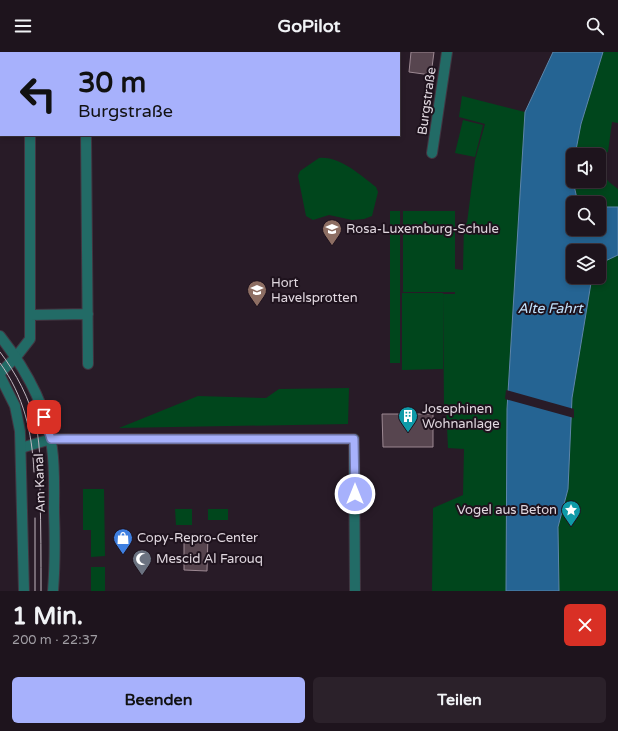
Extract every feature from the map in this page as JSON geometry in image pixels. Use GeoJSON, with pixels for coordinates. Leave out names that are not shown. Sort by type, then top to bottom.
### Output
{"type":"FeatureCollection","features":[{"type":"Feature","properties":{"kind":"street","name":"Burgstraße"},"geometry":{"type":"LineString","coordinates":[[432,153],[447,52]]}},
{"type":"Feature","properties":{"kind":"street","name":"Am Kanal"},"geometry":{"type":"LineString","coordinates":[[24,591],[20,431],[15,406],[0,374],[30,339],[30,136]]}},
{"type":"Feature","properties":{"kind":"street"},"geometry":{"type":"LineString","coordinates":[[86,136],[88,364]]}},
{"type":"Feature","properties":{"kind":"street"},"geometry":{"type":"LineString","coordinates":[[30,315],[88,314]]}},
{"type":"Feature","properties":{"kind":"street"},"geometry":{"type":"LineString","coordinates":[[0,336],[16,357]]}},
{"type":"Feature","properties":{"kind":"street","name":"Am Kanal"},"geometry":{"type":"LineString","coordinates":[[16,357],[37,396],[51,439],[54,475],[55,566],[53,591]]}},
{"type":"Feature","properties":{"kind":"street"},"geometry":{"type":"LineString","coordinates":[[21,448],[51,439],[354,439],[355,591]]}},
{"type":"Feature","properties":{"kind":"green space"},"geometry":{"type":"Polygon","coordinates":[[[603,52],[618,52],[618,123],[612,122],[608,152],[606,153],[606,148],[576,148],[581,124],[603,52]]]}},
{"type":"Feature","properties":{"kind":"green space"},"geometry":{"type":"Polygon","coordinates":[[[462,96],[525,112],[507,409],[506,591],[432,591],[433,508],[463,495],[464,449],[448,448],[446,406],[444,406],[443,294],[455,294],[455,292],[403,292],[403,211],[455,211],[455,269],[463,270],[464,223],[467,223],[475,160],[485,124],[459,117],[462,96]]]}},
{"type":"Feature","properties":{"kind":"green space"},"geometry":{"type":"Polygon","coordinates":[[[463,120],[483,125],[475,157],[455,153],[463,120]]]}},
{"type":"Feature","properties":{"kind":"green space"},"geometry":{"type":"Polygon","coordinates":[[[319,158],[327,158],[342,163],[376,187],[378,192],[372,216],[364,219],[352,220],[329,215],[313,220],[306,216],[298,176],[300,171],[319,158]]]}},
{"type":"Feature","properties":{"kind":"green space"},"geometry":{"type":"Polygon","coordinates":[[[606,178],[618,189],[618,207],[606,207],[606,196],[577,196],[575,188],[606,188],[606,178]]]}},
{"type":"Feature","properties":{"kind":"green space"},"geometry":{"type":"Polygon","coordinates":[[[390,211],[400,211],[400,363],[390,363],[390,211]]]}},
{"type":"Feature","properties":{"kind":"green space"},"geometry":{"type":"Polygon","coordinates":[[[618,255],[618,591],[559,591],[558,527],[568,489],[572,398],[591,284],[606,284],[606,261],[618,255]]]}},
{"type":"Feature","properties":{"kind":"green space"},"geometry":{"type":"Polygon","coordinates":[[[402,293],[443,293],[443,369],[402,370],[402,293]]]}},
{"type":"Feature","properties":{"kind":"green space"},"geometry":{"type":"Polygon","coordinates":[[[349,388],[348,424],[119,428],[198,396],[266,398],[279,389],[349,388]]]}},
{"type":"Feature","properties":{"kind":"green space"},"geometry":{"type":"Polygon","coordinates":[[[83,489],[104,489],[105,556],[91,557],[91,530],[83,530],[83,489]]]}},
{"type":"Feature","properties":{"kind":"green space"},"geometry":{"type":"Polygon","coordinates":[[[175,509],[192,509],[192,525],[176,525],[175,509]]]}},
{"type":"Feature","properties":{"kind":"green space"},"geometry":{"type":"Polygon","coordinates":[[[208,509],[228,509],[228,520],[208,520],[208,509]]]}},
{"type":"Feature","properties":{"kind":"green space"},"geometry":{"type":"Polygon","coordinates":[[[91,567],[105,567],[105,591],[91,591],[91,567]]]}},
{"type":"Feature","properties":{"kind":"water","name":"Alte Fahrt"},"geometry":{"type":"Polygon","coordinates":[[[553,52],[603,52],[581,124],[576,148],[566,148],[566,188],[575,188],[576,196],[566,196],[566,236],[606,236],[606,207],[618,207],[618,255],[606,261],[606,244],[566,244],[566,284],[591,284],[572,398],[568,489],[558,527],[559,591],[506,591],[507,409],[525,112],[553,52]]]}},
{"type":"Feature","properties":{"kind":"pier"},"geometry":{"type":"Polygon","coordinates":[[[506,390],[574,409],[574,418],[505,399],[506,390]]]}},
{"type":"Feature","properties":{"kind":"building"},"geometry":{"type":"Polygon","coordinates":[[[411,52],[434,52],[431,75],[409,72],[411,52]]]}},
{"type":"Feature","properties":{"kind":"building","name":"Josephinen Wohnanlage"},"geometry":{"type":"Polygon","coordinates":[[[382,414],[433,414],[433,447],[383,447],[382,414]]]}},
{"type":"Feature","properties":{"kind":"building"},"geometry":{"type":"Polygon","coordinates":[[[184,535],[208,535],[207,571],[184,570],[184,535]]]}},
{"type":"Feature","properties":{"kind":"tram line"},"geometry":{"type":"LineString","coordinates":[[0,352],[12,369],[26,396],[38,434],[40,461],[41,591]]}},
{"type":"Feature","properties":{"kind":"tram line"},"geometry":{"type":"LineString","coordinates":[[0,363],[21,401],[29,429],[34,472]]}},
{"type":"Feature","properties":{"kind":"tram line"},"geometry":{"type":"LineString","coordinates":[[35,518],[35,591]]}},
{"type":"Feature","properties":{"kind":"place","name":"Rosa-Luxemburg-Schule"},"geometry":{"type":"Point","coordinates":[332,246]}},
{"type":"Feature","properties":{"kind":"place","name":"Hort Havelsprotten"},"geometry":{"type":"Point","coordinates":[257,307]}},
{"type":"Feature","properties":{"kind":"place","name":"Josephinen Wohnanlage"},"geometry":{"type":"Point","coordinates":[408,433]}},
{"type":"Feature","properties":{"kind":"place","name":"Vogel aus Beton"},"geometry":{"type":"Point","coordinates":[571,527]}},
{"type":"Feature","properties":{"kind":"place","name":"Copy-Repro-Center"},"geometry":{"type":"Point","coordinates":[123,555]}},
{"type":"Feature","properties":{"kind":"place","name":"Mescid Al Farouq"},"geometry":{"type":"Point","coordinates":[142,576]}},
{"type":"Feature","properties":{"kind":"route"},"geometry":{"type":"LineString","coordinates":[[44,417],[51,439],[354,439],[355,494]]}}]}
